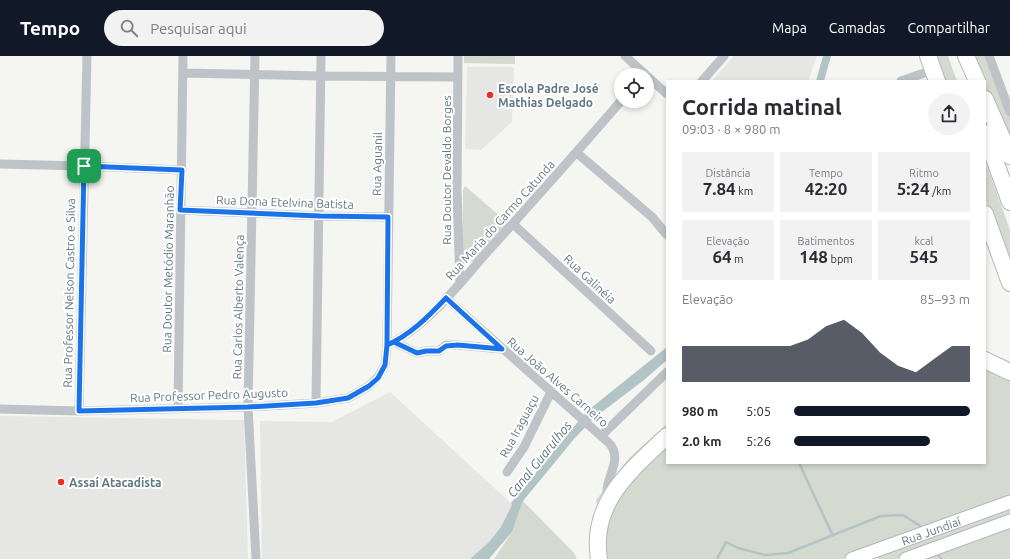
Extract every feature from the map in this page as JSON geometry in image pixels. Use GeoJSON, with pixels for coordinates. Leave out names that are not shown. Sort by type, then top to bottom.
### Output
{"type":"FeatureCollection","features":[{"type":"Feature","properties":{"kind":"highway"},"geometry":{"type":"LineString","coordinates":[[957,56],[966,80]]}},
{"type":"Feature","properties":{"kind":"highway"},"geometry":{"type":"LineString","coordinates":[[966,56],[977,80]]}},
{"type":"Feature","properties":{"kind":"highway"},"geometry":{"type":"LineString","coordinates":[[986,101],[1010,156]]}},
{"type":"Feature","properties":{"kind":"highway"},"geometry":{"type":"LineString","coordinates":[[986,136],[1010,202]]}},
{"type":"Feature","properties":{"kind":"highway"},"geometry":{"type":"LineString","coordinates":[[986,217],[1010,283]]}},
{"type":"Feature","properties":{"kind":"highway"},"geometry":{"type":"LineString","coordinates":[[986,360],[1010,372]]}},
{"type":"Feature","properties":{"kind":"highway"},"geometry":{"type":"LineString","coordinates":[[599,559],[598,532],[602,515],[609,500],[634,469],[666,437]]}},
{"type":"Feature","properties":{"kind":"main road","name":"Rua Jundiaí"},"geometry":{"type":"LineString","coordinates":[[852,559],[1010,502]]}},
{"type":"Feature","properties":{"kind":"main road","name":"Rua Jundiaí"},"geometry":{"type":"LineString","coordinates":[[906,559],[1010,521]]}},
{"type":"Feature","properties":{"kind":"street","name":"Rua Professor Nelson Castro e Silva"},"geometry":{"type":"LineString","coordinates":[[79,411],[87,56]]}},
{"type":"Feature","properties":{"kind":"street","name":"Rua Doutor Metódio Maranhão"},"geometry":{"type":"LineString","coordinates":[[178,409],[183,56]]}},
{"type":"Feature","properties":{"kind":"street","name":"Rua Carlos Alberto Valença"},"geometry":{"type":"LineString","coordinates":[[255,56],[248,407],[256,559]]}},
{"type":"Feature","properties":{"kind":"street"},"geometry":{"type":"LineString","coordinates":[[316,403],[320,216],[321,56]]}},
{"type":"Feature","properties":{"kind":"street","name":"Rua Aguanil"},"geometry":{"type":"LineString","coordinates":[[390,344],[388,217],[391,56]]}},
{"type":"Feature","properties":{"kind":"street","name":"Rua Doutor Devaldo Borges"},"geometry":{"type":"LineString","coordinates":[[458,56],[457,191],[460,283]]}},
{"type":"Feature","properties":{"kind":"street"},"geometry":{"type":"LineString","coordinates":[[625,56],[638,68]]}},
{"type":"Feature","properties":{"kind":"street"},"geometry":{"type":"LineString","coordinates":[[703,80],[724,56]]}},
{"type":"Feature","properties":{"kind":"street"},"geometry":{"type":"LineString","coordinates":[[991,56],[1010,112]]}},
{"type":"Feature","properties":{"kind":"street"},"geometry":{"type":"LineString","coordinates":[[904,80],[933,69]]}},
{"type":"Feature","properties":{"kind":"street"},"geometry":{"type":"LineString","coordinates":[[183,72],[458,78]]}},
{"type":"Feature","properties":{"kind":"street"},"geometry":{"type":"LineString","coordinates":[[654,82],[666,93]]}},
{"type":"Feature","properties":{"kind":"street","name":"Rua Maria do Carmo Catunda"},"geometry":{"type":"LineString","coordinates":[[390,344],[405,335],[430,315],[513,224],[615,108]]}},
{"type":"Feature","properties":{"kind":"street"},"geometry":{"type":"LineString","coordinates":[[577,152],[652,217],[666,234]]}},
{"type":"Feature","properties":{"kind":"street"},"geometry":{"type":"LineString","coordinates":[[0,164],[182,170]]}},
{"type":"Feature","properties":{"kind":"street","name":"Rua Dona Etelvina Batista"},"geometry":{"type":"LineString","coordinates":[[180,210],[320,216],[388,217]]}},
{"type":"Feature","properties":{"kind":"street","name":"Rua Galinéia"},"geometry":{"type":"LineString","coordinates":[[513,224],[651,351]]}},
{"type":"Feature","properties":{"kind":"street","name":"Rua João Alves Carneiro"},"geometry":{"type":"LineString","coordinates":[[446,298],[610,444],[615,452],[615,463],[607,485],[606,493],[609,500]]}},
{"type":"Feature","properties":{"kind":"street"},"geometry":{"type":"LineString","coordinates":[[390,344],[417,353],[439,351],[446,346],[458,345],[502,349]]}},
{"type":"Feature","properties":{"kind":"street","name":"Rua Professor Pedro Augusto"},"geometry":{"type":"LineString","coordinates":[[0,409],[79,411],[248,407],[316,403],[348,398],[369,386],[378,378],[385,365],[390,344]]}},
{"type":"Feature","properties":{"kind":"street"},"geometry":{"type":"LineString","coordinates":[[601,436],[666,373]]}},
{"type":"Feature","properties":{"kind":"street","name":"Rua Iraguaçu"},"geometry":{"type":"LineString","coordinates":[[507,472],[524,447],[551,392]]}},
{"type":"Feature","properties":{"kind":"shaded area"},"geometry":{"type":"Polygon","coordinates":[[[464,56],[515,56],[515,64],[464,63],[464,56]]]}},
{"type":"Feature","properties":{"kind":"shaded area"},"geometry":{"type":"Polygon","coordinates":[[[734,56],[817,56],[808,80],[713,80],[734,56]]]}},
{"type":"Feature","properties":{"kind":"shaded area"},"geometry":{"type":"Polygon","coordinates":[[[823,56],[831,56],[824,80],[816,80],[823,56]]]}},
{"type":"Feature","properties":{"kind":"shaded area"},"geometry":{"type":"Polygon","coordinates":[[[932,56],[948,56],[957,80],[941,80],[932,56]]]}},
{"type":"Feature","properties":{"kind":"shaded area"},"geometry":{"type":"Polygon","coordinates":[[[971,56],[986,56],[1010,116],[1010,143],[986,90],[986,80],[982,80],[971,56]]]}},
{"type":"Feature","properties":{"kind":"shaded area","name":"Escola Padre José Mathias Delgado"},"geometry":{"type":"Polygon","coordinates":[[[467,67],[514,68],[512,122],[481,150],[465,149],[467,67]]]}},
{"type":"Feature","properties":{"kind":"shaded area"},"geometry":{"type":"Polygon","coordinates":[[[986,163],[1010,230],[1010,267],[986,202],[986,163]]]}},
{"type":"Feature","properties":{"kind":"shaded area"},"geometry":{"type":"Polygon","coordinates":[[[465,186],[509,224],[473,262],[463,256],[463,190],[465,186]]]}},
{"type":"Feature","properties":{"kind":"shaded area"},"geometry":{"type":"Polygon","coordinates":[[[666,348],[666,361],[644,380],[594,418],[574,439],[523,501],[512,532],[489,559],[470,559],[489,542],[501,527],[512,505],[511,503],[586,412],[666,348]]]}},
{"type":"Feature","properties":{"kind":"shaded area"},"geometry":{"type":"Polygon","coordinates":[[[986,352],[1001,358],[1010,364],[1010,559],[878,559],[879,551],[859,559],[608,559],[596,500],[630,457],[666,425],[666,464],[986,464],[986,352]]]}},
{"type":"Feature","properties":{"kind":"shaded area"},"geometry":{"type":"Polygon","coordinates":[[[390,392],[513,505],[501,527],[489,542],[470,559],[262,559],[260,421],[332,422],[390,392]]]}},
{"type":"Feature","properties":{"kind":"shaded area"},"geometry":{"type":"Polygon","coordinates":[[[0,416],[244,420],[248,559],[0,559],[0,416]]]}},
{"type":"Feature","properties":{"kind":"shaded area"},"geometry":{"type":"Polygon","coordinates":[[[523,501],[574,553],[577,559],[494,559],[512,532],[523,501]]]}},
{"type":"Feature","properties":{"kind":"waterway"},"geometry":{"type":"LineString","coordinates":[[799,464],[833,536]]}},
{"type":"Feature","properties":{"kind":"waterway"},"geometry":{"type":"LineString","coordinates":[[717,559],[726,542],[738,548],[765,555],[788,553],[881,516],[903,515],[925,529]]}},
{"type":"Feature","properties":{"kind":"waterway"},"geometry":{"type":"LineString","coordinates":[[937,552],[941,559]]}},
{"type":"Feature","properties":{"kind":"place","name":"Escola Padre José Mathias Delgado"},"geometry":{"type":"Point","coordinates":[490,95]}},
{"type":"Feature","properties":{"kind":"place","name":"Assaí Atacadista"},"geometry":{"type":"Point","coordinates":[61,482]}},
{"type":"Feature","properties":{"kind":"route"},"geometry":{"type":"LineString","coordinates":[[84,166],[79,411],[248,407],[316,403],[348,398],[369,386],[378,378],[385,365],[387,345],[394,342],[417,353],[439,351],[446,346],[458,345],[502,349],[446,298],[430,315],[405,335],[387,345],[388,217],[320,216],[180,210],[182,170],[84,166]]}},
{"type":"Feature","properties":{"kind":"water label","name":"Canal Guarulhos"},"geometry":{"type":"Point","coordinates":[539,459]}}]}
